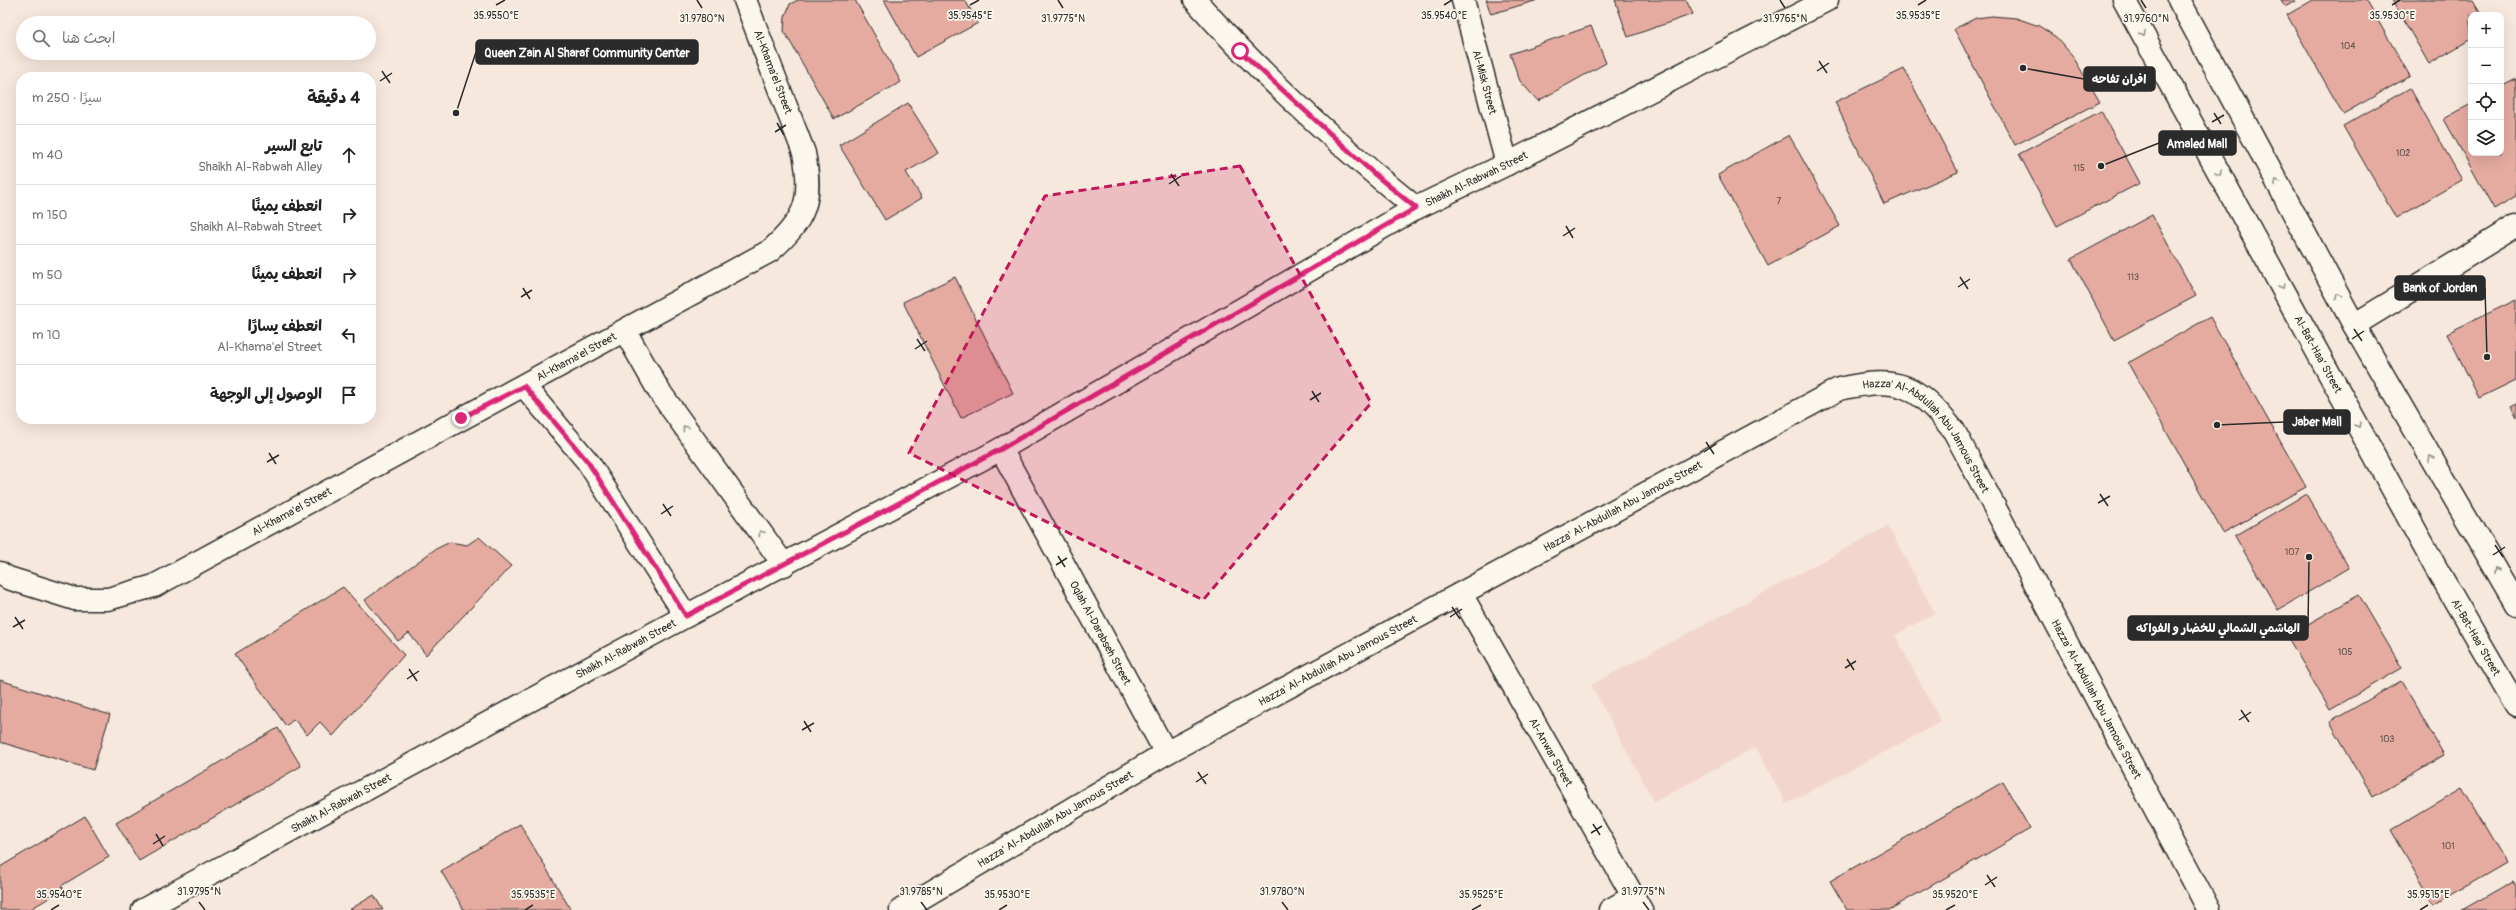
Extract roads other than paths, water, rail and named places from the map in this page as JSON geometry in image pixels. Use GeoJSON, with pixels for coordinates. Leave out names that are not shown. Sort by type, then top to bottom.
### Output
{"type":"FeatureCollection","features":[{"type":"Feature","properties":{"kind":"street","name":"Al-Khama'el Street"},"geometry":{"type":"LineString","coordinates":[[0,573],[8,578],[75,599],[108,599],[154,586],[461,418],[524,386],[625,331],[770,250],[788,235],[803,212],[809,180],[804,153],[745,0]]}},
{"type":"Feature","properties":{"kind":"street"},"geometry":{"type":"LineString","coordinates":[[1195,0],[1240,51],[1372,172],[1416,208]]}},
{"type":"Feature","properties":{"kind":"street","name":"Al-Misk Street"},"geometry":{"type":"LineString","coordinates":[[1463,0],[1507,164]]}},
{"type":"Feature","properties":{"kind":"street","name":"Shaikh Al-Rabwah Street"},"geometry":{"type":"LineString","coordinates":[[143,910],[686,616],[1001,449],[1416,208],[1507,164],[1827,0]]}},
{"type":"Feature","properties":{"kind":"street","name":"Al-Bat-Haa’ Street"},"geometry":{"type":"LineString","coordinates":[[2124,0],[2432,561],[2516,706]]}},
{"type":"Feature","properties":{"kind":"street"},"geometry":{"type":"LineString","coordinates":[[2179,0],[2354,326],[2516,604]]}},
{"type":"Feature","properties":{"kind":"street"},"geometry":{"type":"LineString","coordinates":[[2354,326],[2516,226]]}},
{"type":"Feature","properties":{"kind":"street"},"geometry":{"type":"LineString","coordinates":[[625,331],[659,391],[784,565]]}},
{"type":"Feature","properties":{"kind":"street","name":"Hazza' Al-Abdullah Abu Jamous Street"},"geometry":{"type":"LineString","coordinates":[[901,910],[1166,753],[1839,389],[1874,382],[1901,384],[1932,403],[1954,430],[2209,910]]}},
{"type":"Feature","properties":{"kind":"street"},"geometry":{"type":"LineString","coordinates":[[524,386],[588,462],[686,616]]}},
{"type":"Feature","properties":{"kind":"street","name":"Oqlah Al-Darabseh Street"},"geometry":{"type":"LineString","coordinates":[[1001,449],[1166,753]]}},
{"type":"Feature","properties":{"kind":"street","name":"Al-Anwar Street"},"geometry":{"type":"LineString","coordinates":[[1461,594],[1637,903]]}},
{"type":"Feature","properties":{"kind":"street"},"geometry":{"type":"LineString","coordinates":[[1610,910],[1637,903]]}},
{"type":"Feature","properties":{"kind":"place","name":"افران تفاحه"},"geometry":{"type":"Point","coordinates":[2023,68]}},
{"type":"Feature","properties":{"kind":"place","name":"Queen Zain Al Sharaf Community Center"},"geometry":{"type":"Point","coordinates":[456,113]}},
{"type":"Feature","properties":{"kind":"place","name":"Amaled Mall"},"geometry":{"type":"Point","coordinates":[2101,166]}},
{"type":"Feature","properties":{"kind":"place","name":"Bank of Jordan"},"geometry":{"type":"Point","coordinates":[2487,357]}},
{"type":"Feature","properties":{"kind":"place","name":"Jaber Mall"},"geometry":{"type":"Point","coordinates":[2217,425]}},
{"type":"Feature","properties":{"kind":"place","name":"الهاشمي الشمالي للخضار و الفواكه"},"geometry":{"type":"Point","coordinates":[2309,557]}}]}
